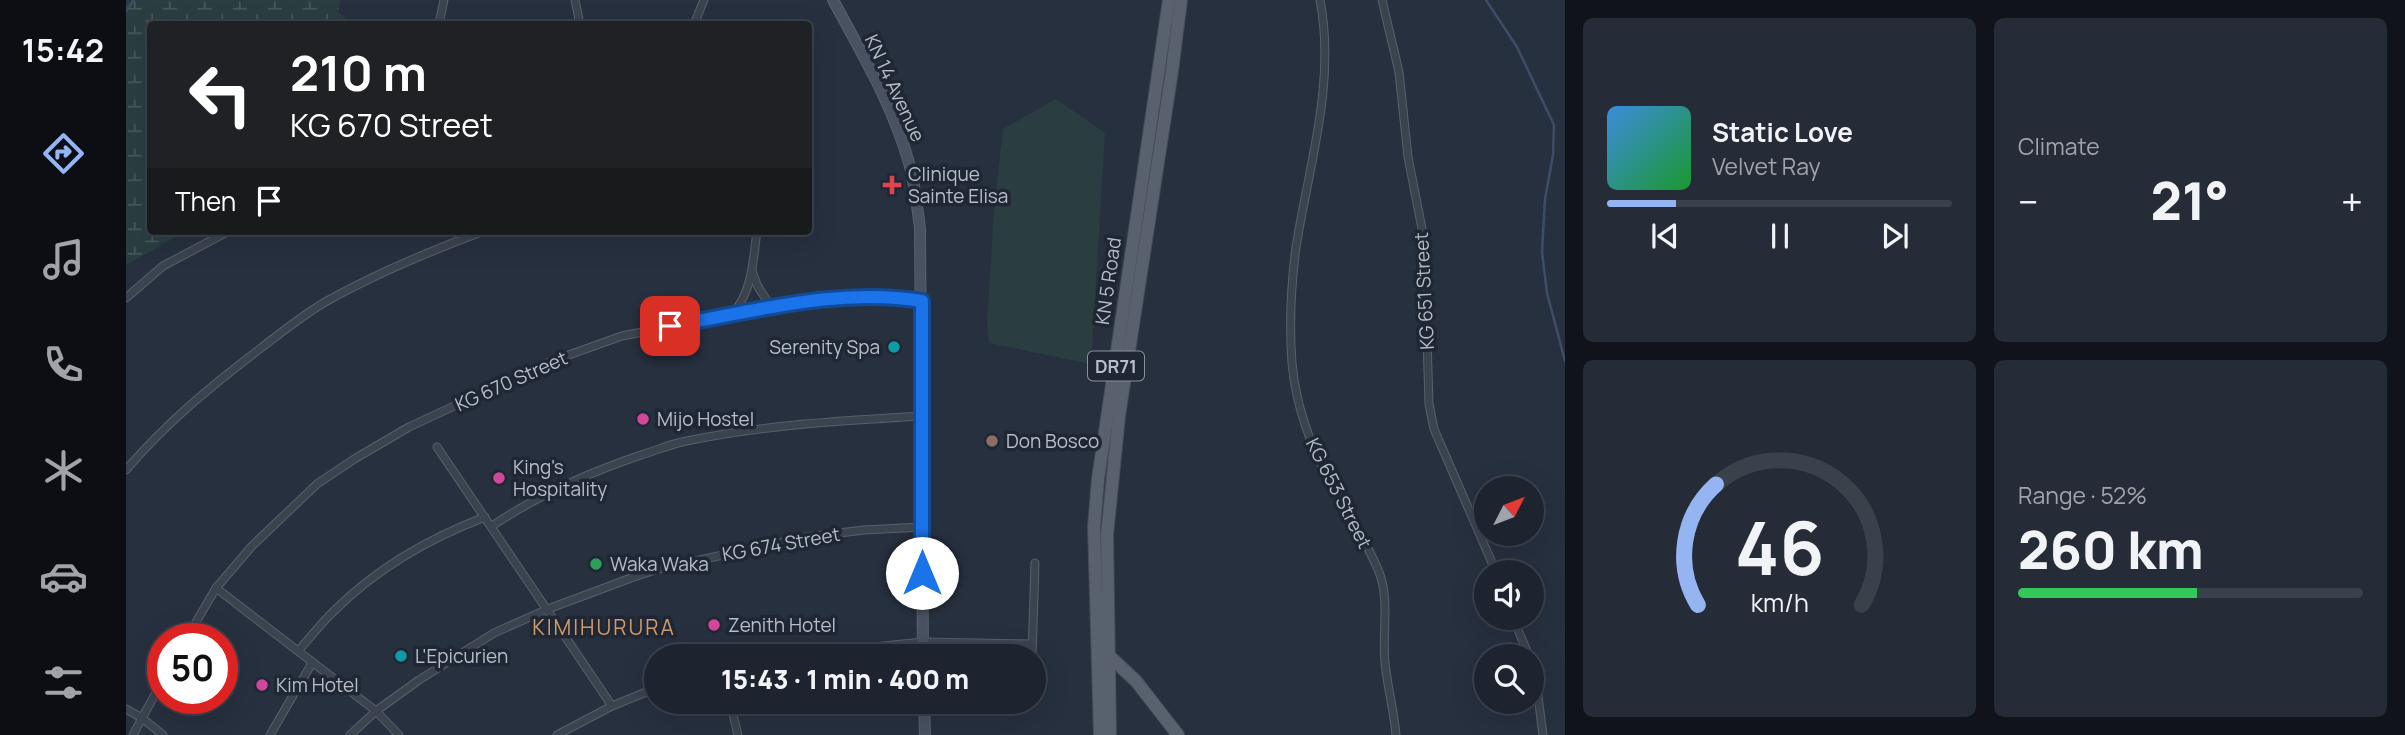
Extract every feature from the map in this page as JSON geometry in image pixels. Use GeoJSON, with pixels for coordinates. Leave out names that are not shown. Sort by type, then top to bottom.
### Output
{"type":"FeatureCollection","features":[{"type":"Feature","properties":{"kind":"main road","name":"KN 14 Avenue"},"geometry":{"type":"LineString","coordinates":[[833,0],[890,112],[910,164],[920,228],[923,642]]}},
{"type":"Feature","properties":{"kind":"main road","name":"KN 5 Road"},"geometry":{"type":"LineString","coordinates":[[1100,735],[1094,527],[1096,503],[1102,442],[1115,374],[1169,0]]}},
{"type":"Feature","properties":{"kind":"main road","name":"KN 5 Road"},"geometry":{"type":"LineString","coordinates":[[1110,735],[1107,535],[1119,416],[1181,0]]}},
{"type":"Feature","properties":{"kind":"main road"},"geometry":{"type":"LineString","coordinates":[[1108,655],[1136,681],[1178,735]]}},
{"type":"Feature","properties":{"kind":"main road"},"geometry":{"type":"LineString","coordinates":[[924,714],[925,735]]}},
{"type":"Feature","properties":{"kind":"street"},"geometry":{"type":"LineString","coordinates":[[440,21],[444,0]]}},
{"type":"Feature","properties":{"kind":"street"},"geometry":{"type":"LineString","coordinates":[[575,0],[579,21]]}},
{"type":"Feature","properties":{"kind":"street"},"geometry":{"type":"LineString","coordinates":[[698,21],[704,0]]}},
{"type":"Feature","properties":{"kind":"street","name":"KG 653 Street"},"geometry":{"type":"LineString","coordinates":[[1320,0],[1326,54],[1319,135],[1292,282],[1290,309],[1293,366],[1298,401],[1316,454],[1380,573],[1385,603],[1385,662],[1396,735]]}},
{"type":"Feature","properties":{"kind":"street","name":"KG 651 Street"},"geometry":{"type":"LineString","coordinates":[[1382,0],[1399,72],[1408,157],[1424,239],[1429,404],[1434,429],[1491,560]]}},
{"type":"Feature","properties":{"kind":"street"},"geometry":{"type":"LineString","coordinates":[[126,298],[163,266],[221,235]]}},
{"type":"Feature","properties":{"kind":"street"},"geometry":{"type":"LineString","coordinates":[[126,470],[144,448],[186,407],[324,302],[417,256],[473,235]]}},
{"type":"Feature","properties":{"kind":"street"},"geometry":{"type":"LineString","coordinates":[[732,314],[746,294],[756,235]]}},
{"type":"Feature","properties":{"kind":"street"},"geometry":{"type":"LineString","coordinates":[[752,271],[757,285],[771,307]]}},
{"type":"Feature","properties":{"kind":"street","name":"KG 670 Street"},"geometry":{"type":"LineString","coordinates":[[195,623],[216,588],[252,546],[317,484],[409,428],[549,362],[622,336],[771,307],[876,295],[922,301]]}},
{"type":"Feature","properties":{"kind":"street"},"geometry":{"type":"LineString","coordinates":[[492,526],[529,502],[589,473],[679,443],[737,432],[824,422],[921,416]]}},
{"type":"Feature","properties":{"kind":"street"},"geometry":{"type":"LineString","coordinates":[[437,447],[612,706]]}},
{"type":"Feature","properties":{"kind":"street"},"geometry":{"type":"LineString","coordinates":[[298,651],[335,609],[393,563],[436,539],[485,517]]}},
{"type":"Feature","properties":{"kind":"street","name":"KG 674 Street"},"geometry":{"type":"LineString","coordinates":[[350,735],[376,712],[461,652],[494,633],[548,609],[640,575],[806,537],[922,527]]}},
{"type":"Feature","properties":{"kind":"street"},"geometry":{"type":"LineString","coordinates":[[903,644],[1032,644],[1035,563]]}},
{"type":"Feature","properties":{"kind":"street"},"geometry":{"type":"LineString","coordinates":[[216,588],[376,712],[399,735]]}},
{"type":"Feature","properties":{"kind":"street"},"geometry":{"type":"LineString","coordinates":[[270,735],[312,663]]}},
{"type":"Feature","properties":{"kind":"street"},"geometry":{"type":"LineString","coordinates":[[556,735],[644,693]]}},
{"type":"Feature","properties":{"kind":"street"},"geometry":{"type":"LineString","coordinates":[[126,709],[163,735]]}},
{"type":"Feature","properties":{"kind":"street"},"geometry":{"type":"LineString","coordinates":[[133,735],[147,709]]}},
{"type":"Feature","properties":{"kind":"street"},"geometry":{"type":"LineString","coordinates":[[733,714],[738,735]]}},
{"type":"Feature","properties":{"kind":"street"},"geometry":{"type":"LineString","coordinates":[[1541,714],[1544,735]]}},
{"type":"Feature","properties":{"kind":"green space"},"geometry":{"type":"Polygon","coordinates":[[[126,0],[340,0],[338,12],[348,21],[147,21],[147,235],[179,235],[126,265],[126,0]]]}},
{"type":"Feature","properties":{"kind":"green space"},"geometry":{"type":"Polygon","coordinates":[[[1056,99],[1105,133],[1091,364],[989,343],[987,325],[994,210],[1003,129],[1056,99]]]}},
{"type":"Feature","properties":{"kind":"waterway"},"geometry":{"type":"LineString","coordinates":[[126,11],[134,0]]}},
{"type":"Feature","properties":{"kind":"waterway"},"geometry":{"type":"LineString","coordinates":[[1486,0],[1517,47],[1554,125],[1542,252],[1547,293],[1565,361]]}},
{"type":"Feature","properties":{"kind":"place","name":"Clinique Sainte Elisa"},"geometry":{"type":"Point","coordinates":[892,185]}},
{"type":"Feature","properties":{"kind":"place","name":"Serenity Spa"},"geometry":{"type":"Point","coordinates":[894,347]}},
{"type":"Feature","properties":{"kind":"place","name":"Mijo Hostel"},"geometry":{"type":"Point","coordinates":[643,419]}},
{"type":"Feature","properties":{"kind":"place","name":"Don Bosco"},"geometry":{"type":"Point","coordinates":[992,441]}},
{"type":"Feature","properties":{"kind":"place","name":"King's Hospitality"},"geometry":{"type":"Point","coordinates":[499,478]}},
{"type":"Feature","properties":{"kind":"place","name":"Waka Waka"},"geometry":{"type":"Point","coordinates":[596,564]}},
{"type":"Feature","properties":{"kind":"place","name":"Zenith Hotel"},"geometry":{"type":"Point","coordinates":[714,625]}},
{"type":"Feature","properties":{"kind":"place","name":"L'Epicurien"},"geometry":{"type":"Point","coordinates":[401,656]}},
{"type":"Feature","properties":{"kind":"place","name":"Kim Hotel"},"geometry":{"type":"Point","coordinates":[262,685]}},
{"type":"Feature","properties":{"kind":"district","name":"KIMIHURURA"},"geometry":{"type":"Point","coordinates":[604,627]}},
{"type":"Feature","properties":{"kind":"route"},"geometry":{"type":"LineString","coordinates":[[670,326],[771,307],[850,297],[887,295],[922,301],[922,573]]}}]}
